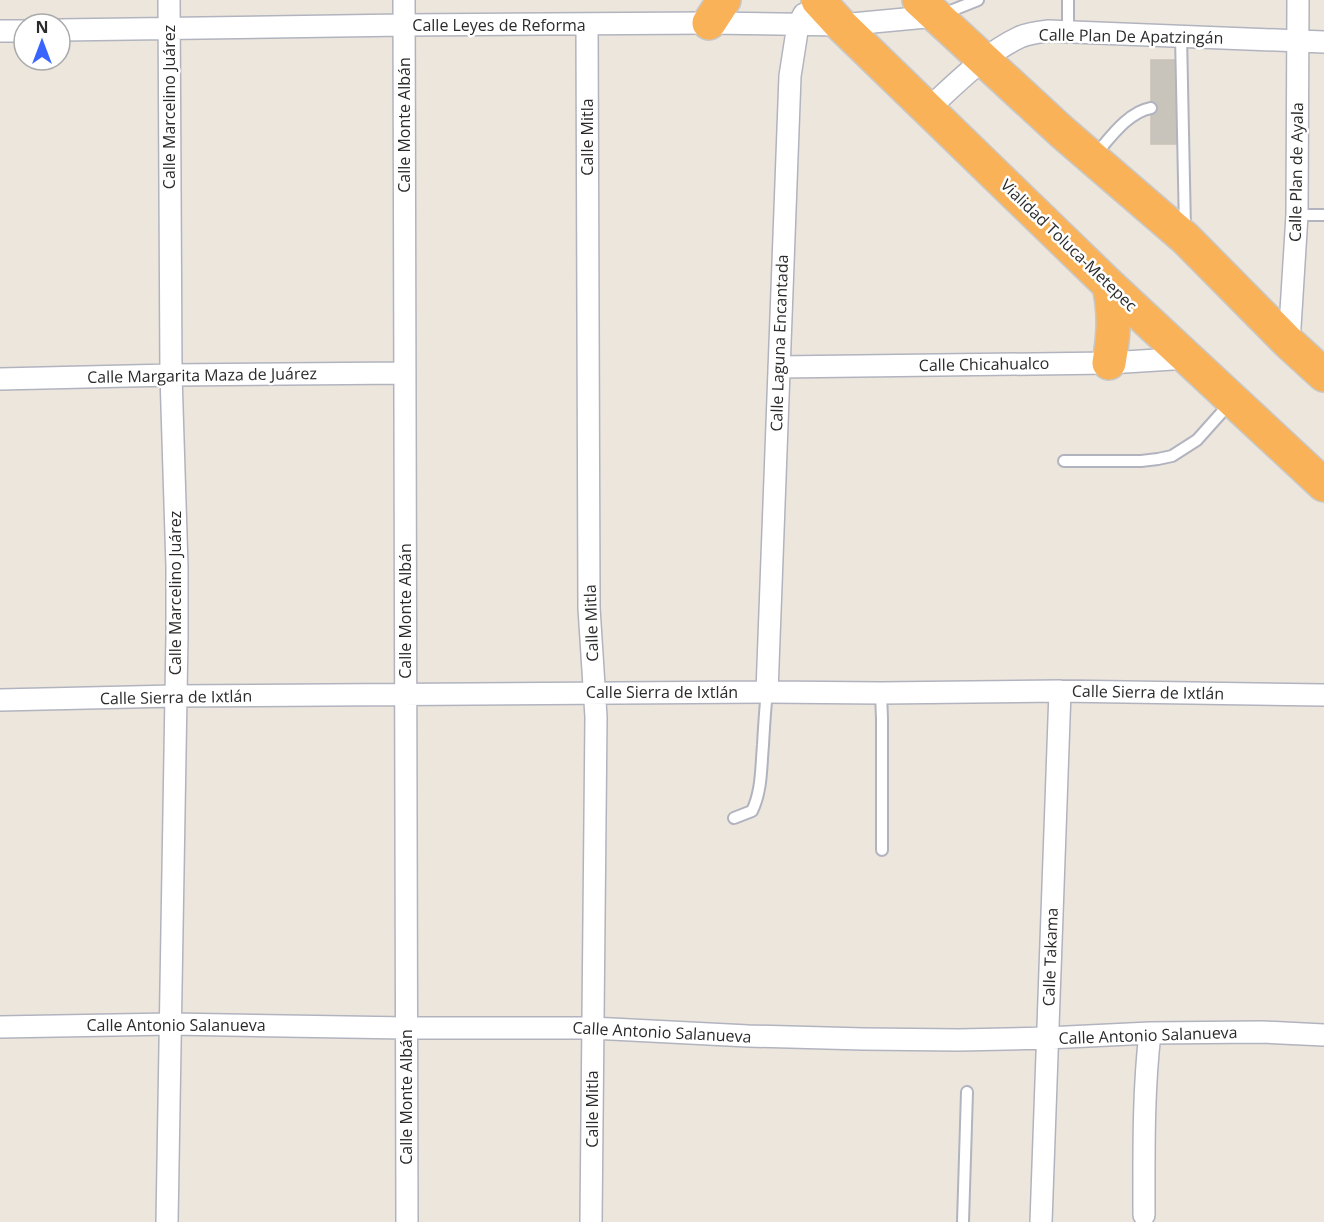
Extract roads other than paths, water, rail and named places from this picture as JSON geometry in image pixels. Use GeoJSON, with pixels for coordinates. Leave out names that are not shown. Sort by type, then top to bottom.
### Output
{"type":"FeatureCollection","features":[{"type":"Feature","properties":{"kind":"highway"},"geometry":{"type":"LineString","coordinates":[[928,8],[982,60],[1185,238],[1324,375]]}},
{"type":"Feature","properties":{"kind":"highway","name":"Vialidad Toluca-Metepec"},"geometry":{"type":"LineString","coordinates":[[808,12],[841,25],[1109,285],[1324,485]]}},
{"type":"Feature","properties":{"kind":"highway"},"geometry":{"type":"LineString","coordinates":[[1109,285],[1114,308],[1109,363]]}},
{"type":"Feature","properties":{"kind":"street","name":"Calle Marcelino Juárez"},"geometry":{"type":"LineString","coordinates":[[167,1222],[177,636],[171,375],[169,0]]}},
{"type":"Feature","properties":{"kind":"street","name":"Calle Monte Albán"},"geometry":{"type":"LineString","coordinates":[[404,0],[406,1222]]}},
{"type":"Feature","properties":{"kind":"street","name":"Calle Laguna Encantada"},"geometry":{"type":"LineString","coordinates":[[767,692],[790,76],[813,0]]}},
{"type":"Feature","properties":{"kind":"street","name":"Calle Plan de Ayala"},"geometry":{"type":"LineString","coordinates":[[1289,343],[1296,215],[1298,0]]}},
{"type":"Feature","properties":{"kind":"street"},"geometry":{"type":"LineString","coordinates":[[841,25],[928,8]]}},
{"type":"Feature","properties":{"kind":"street","name":"Calle Leyes de Reforma"},"geometry":{"type":"LineString","coordinates":[[72,30],[587,24],[717,11],[808,12]]}},
{"type":"Feature","properties":{"kind":"street","name":"Calle Mitla"},"geometry":{"type":"LineString","coordinates":[[587,24],[589,609],[596,717],[591,1222]]}},
{"type":"Feature","properties":{"kind":"street","name":"Calle Plan De Apatzingán"},"geometry":{"type":"LineString","coordinates":[[928,110],[982,60],[1021,37],[1034,33],[1068,31],[1324,42]]}},
{"type":"Feature","properties":{"kind":"street","name":"Calle Chicahualco"},"geometry":{"type":"LineString","coordinates":[[778,367],[1109,363],[1189,358]]}},
{"type":"Feature","properties":{"kind":"street","name":"Calle Margarita Maza de Juárez"},"geometry":{"type":"LineString","coordinates":[[0,379],[405,373]]}},
{"type":"Feature","properties":{"kind":"street","name":"Calle Sierra de Ixtlán"},"geometry":{"type":"LineString","coordinates":[[0,700],[595,692],[1060,691],[1324,695]]}},
{"type":"Feature","properties":{"kind":"street","name":"Calle Takama"},"geometry":{"type":"LineString","coordinates":[[1041,1222],[1060,691]]}},
{"type":"Feature","properties":{"kind":"street","name":"Calle Antonio Salanueva"},"geometry":{"type":"LineString","coordinates":[[0,1027],[171,1024],[592,1028],[863,1040],[1047,1038],[1150,1033],[1262,1032],[1324,1035]]}},
{"type":"Feature","properties":{"kind":"street"},"geometry":{"type":"LineString","coordinates":[[1144,1215],[1147,1055],[1150,1033]]}},
{"type":"Feature","properties":{"kind":"lane"},"geometry":{"type":"LineString","coordinates":[[928,8],[978,0]]}},
{"type":"Feature","properties":{"kind":"lane"},"geometry":{"type":"LineString","coordinates":[[1068,0],[1068,31]]}},
{"type":"Feature","properties":{"kind":"lane"},"geometry":{"type":"LineString","coordinates":[[1181,36],[1185,238]]}},
{"type":"Feature","properties":{"kind":"lane"},"geometry":{"type":"LineString","coordinates":[[1092,158],[1129,118],[1139,111],[1151,108]]}},
{"type":"Feature","properties":{"kind":"lane"},"geometry":{"type":"LineString","coordinates":[[1296,215],[1324,215]]}},
{"type":"Feature","properties":{"kind":"lane"},"geometry":{"type":"LineString","coordinates":[[1064,461],[1141,461],[1172,456],[1197,440],[1233,400]]}},
{"type":"Feature","properties":{"kind":"lane"},"geometry":{"type":"LineString","coordinates":[[734,818],[752,811],[756,804],[761,772],[767,692]]}},
{"type":"Feature","properties":{"kind":"lane"},"geometry":{"type":"LineString","coordinates":[[881,693],[882,850]]}},
{"type":"Feature","properties":{"kind":"lane"},"geometry":{"type":"LineString","coordinates":[[963,1222],[967,1092]]}}]}
